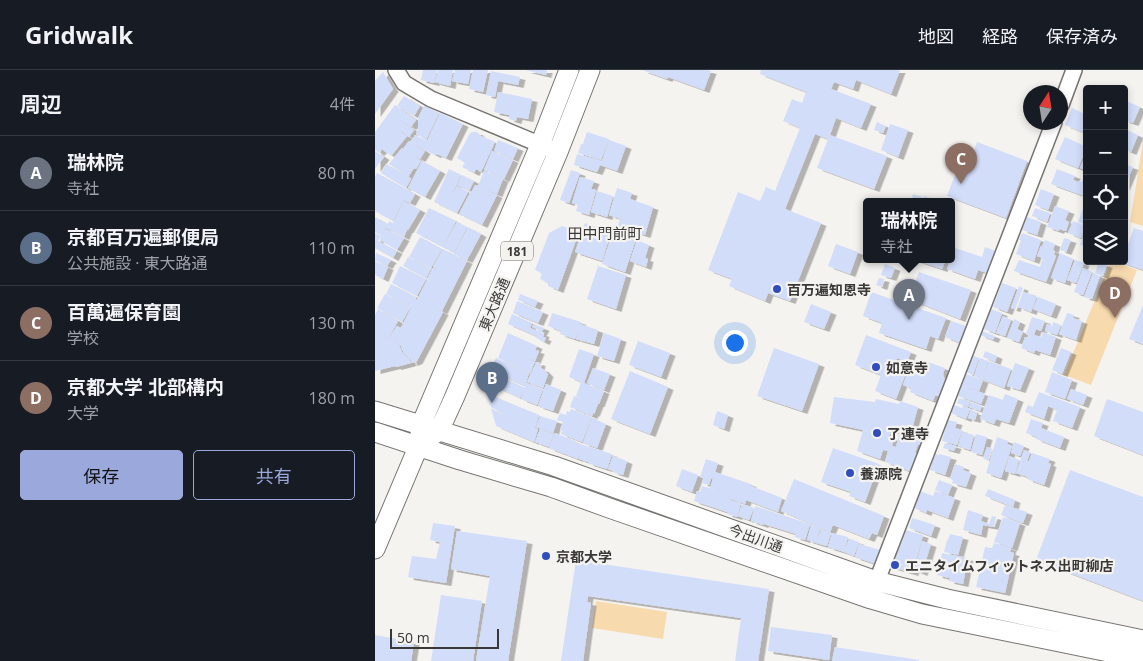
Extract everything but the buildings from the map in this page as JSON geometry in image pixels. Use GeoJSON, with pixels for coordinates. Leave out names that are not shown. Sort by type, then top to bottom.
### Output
{"type":"FeatureCollection","features":[{"type":"Feature","properties":{"kind":"main road","name":"東大路通"},"geometry":{"type":"LineString","coordinates":[[375,549],[419,446],[421,425],[540,145],[569,70]]}},
{"type":"Feature","properties":{"kind":"main road","name":"東大路通"},"geometry":{"type":"LineString","coordinates":[[419,446],[439,431],[558,152],[590,70]]}},
{"type":"Feature","properties":{"kind":"main road","name":"今出川通"},"geometry":{"type":"LineString","coordinates":[[375,412],[554,466],[876,581],[947,599],[1143,640]]}},
{"type":"Feature","properties":{"kind":"main road","name":"今出川通"},"geometry":{"type":"LineString","coordinates":[[375,432],[551,487],[871,599],[923,614],[1143,659]]}},
{"type":"Feature","properties":{"kind":"street"},"geometry":{"type":"LineString","coordinates":[[396,70],[404,83],[431,99],[558,152]]}},
{"type":"Feature","properties":{"kind":"street"},"geometry":{"type":"LineString","coordinates":[[1068,87],[1074,70]]}},
{"type":"Feature","properties":{"kind":"street"},"geometry":{"type":"LineString","coordinates":[[871,599],[876,581],[1051,130]]}},
{"type":"Feature","properties":{"kind":"shaded area"},"geometry":{"type":"Polygon","coordinates":[[[1143,141],[1143,226],[1130,222],[1143,141]]]}},
{"type":"Feature","properties":{"kind":"shaded area"},"geometry":{"type":"Polygon","coordinates":[[[1109,265],[1123,265],[1137,270],[1091,385],[1064,375],[1109,265]]]}},
{"type":"Feature","properties":{"kind":"shaded area"},"geometry":{"type":"Polygon","coordinates":[[[596,601],[667,612],[663,639],[592,628],[596,601]]]}},
{"type":"Feature","properties":{"kind":"place","name":"百萬遍保育園"},"geometry":{"type":"Point","coordinates":[961,184]}},
{"type":"Feature","properties":{"kind":"place","name":"百万遍知恩寺"},"geometry":{"type":"Point","coordinates":[777,289]}},
{"type":"Feature","properties":{"kind":"place","name":"京都大学 北部構内"},"geometry":{"type":"Point","coordinates":[1115,318]}},
{"type":"Feature","properties":{"kind":"place","name":"瑞林院"},"geometry":{"type":"Point","coordinates":[909,320]}},
{"type":"Feature","properties":{"kind":"place","name":"如意寺"},"geometry":{"type":"Point","coordinates":[876,367]}},
{"type":"Feature","properties":{"kind":"place","name":"京都百万遍郵便局"},"geometry":{"type":"Point","coordinates":[492,403]}},
{"type":"Feature","properties":{"kind":"place","name":"了連寺"},"geometry":{"type":"Point","coordinates":[877,433]}},
{"type":"Feature","properties":{"kind":"place","name":"養源院"},"geometry":{"type":"Point","coordinates":[850,473]}},
{"type":"Feature","properties":{"kind":"place","name":"京都大学"},"geometry":{"type":"Point","coordinates":[546,556]}},
{"type":"Feature","properties":{"kind":"place","name":"エニタイムフィットネス出町柳店"},"geometry":{"type":"Point","coordinates":[895,565]}},
{"type":"Feature","properties":{"kind":"district","name":"田中門前町"},"geometry":{"type":"Point","coordinates":[605,233]}}]}
